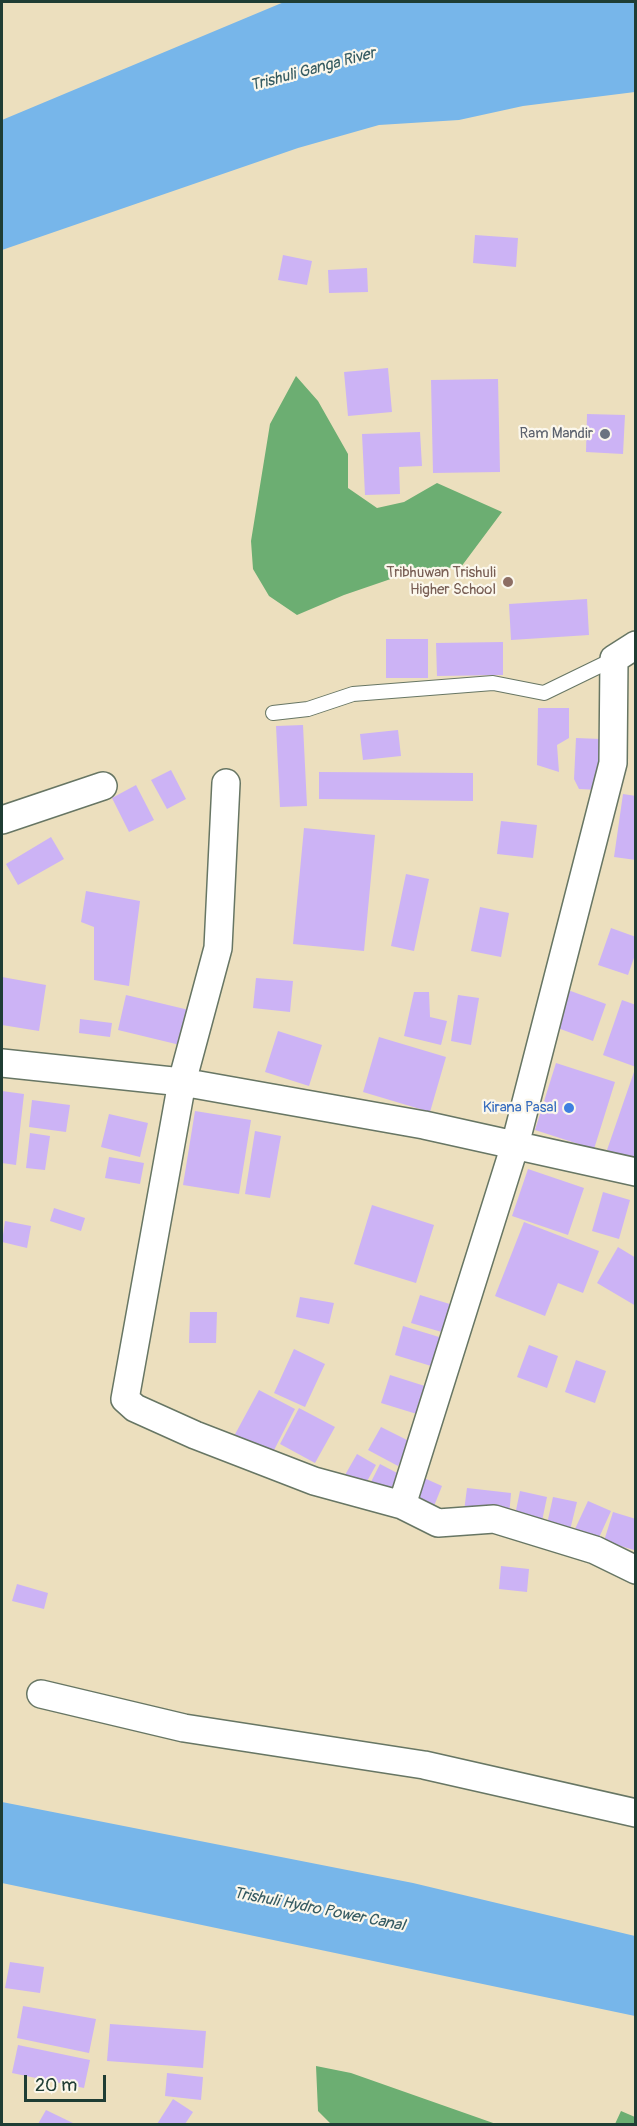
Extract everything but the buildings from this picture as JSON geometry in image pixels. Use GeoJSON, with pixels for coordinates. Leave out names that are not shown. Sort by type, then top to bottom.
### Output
{"type":"FeatureCollection","features":[{"type":"Feature","properties":{"kind":"street"},"geometry":{"type":"LineString","coordinates":[[402,1505],[515,1145],[613,763],[625,652]]}},
{"type":"Feature","properties":{"kind":"street"},"geometry":{"type":"LineString","coordinates":[[226,783],[218,948],[182,1082],[124,1399],[135,1408],[195,1435],[314,1481],[402,1505],[438,1523],[494,1519],[595,1550],[636,1570]]}},
{"type":"Feature","properties":{"kind":"street"},"geometry":{"type":"LineString","coordinates":[[2,820],[103,786]]}},
{"type":"Feature","properties":{"kind":"street"},"geometry":{"type":"LineString","coordinates":[[2,1063],[182,1082],[424,1125],[636,1172]]}},
{"type":"Feature","properties":{"kind":"street"},"geometry":{"type":"LineString","coordinates":[[41,1694],[184,1728],[424,1765],[636,1813]]}},
{"type":"Feature","properties":{"kind":"lane"},"geometry":{"type":"LineString","coordinates":[[273,713],[308,708],[353,694],[493,683],[544,693],[625,652]]}},
{"type":"Feature","properties":{"kind":"green space"},"geometry":{"type":"Polygon","coordinates":[[[296,376],[318,401],[348,454],[348,488],[377,508],[404,502],[437,483],[502,512],[461,567],[417,570],[344,595],[297,615],[269,596],[253,569],[251,541],[270,424],[296,376]]]}},
{"type":"Feature","properties":{"kind":"green space"},"geometry":{"type":"Polygon","coordinates":[[[316,2066],[351,2073],[496,2124],[331,2124],[318,2111],[316,2066]]]}},
{"type":"Feature","properties":{"kind":"green space"},"geometry":{"type":"Polygon","coordinates":[[[621,2111],[635,2117],[635,2124],[615,2124],[621,2111]]]}},
{"type":"Feature","properties":{"kind":"water","name":"Trishuli Ganga River"},"geometry":{"type":"Polygon","coordinates":[[[284,2],[635,2],[635,92],[523,106],[459,120],[379,125],[298,148],[2,250],[2,120],[284,2]]]}},
{"type":"Feature","properties":{"kind":"water","name":"Trishuli Hydro Power Canal"},"geometry":{"type":"Polygon","coordinates":[[[2,1802],[413,1883],[635,1936],[635,2016],[2,1883],[2,1802]]]}},
{"type":"Feature","properties":{"kind":"place","name":"Ram Mandir"},"geometry":{"type":"Point","coordinates":[605,434]}},
{"type":"Feature","properties":{"kind":"place","name":"Tribhuwan Trishuli Higher School"},"geometry":{"type":"Point","coordinates":[508,582]}},
{"type":"Feature","properties":{"kind":"place","name":"Kirana Pasal"},"geometry":{"type":"Point","coordinates":[569,1108]}}]}
